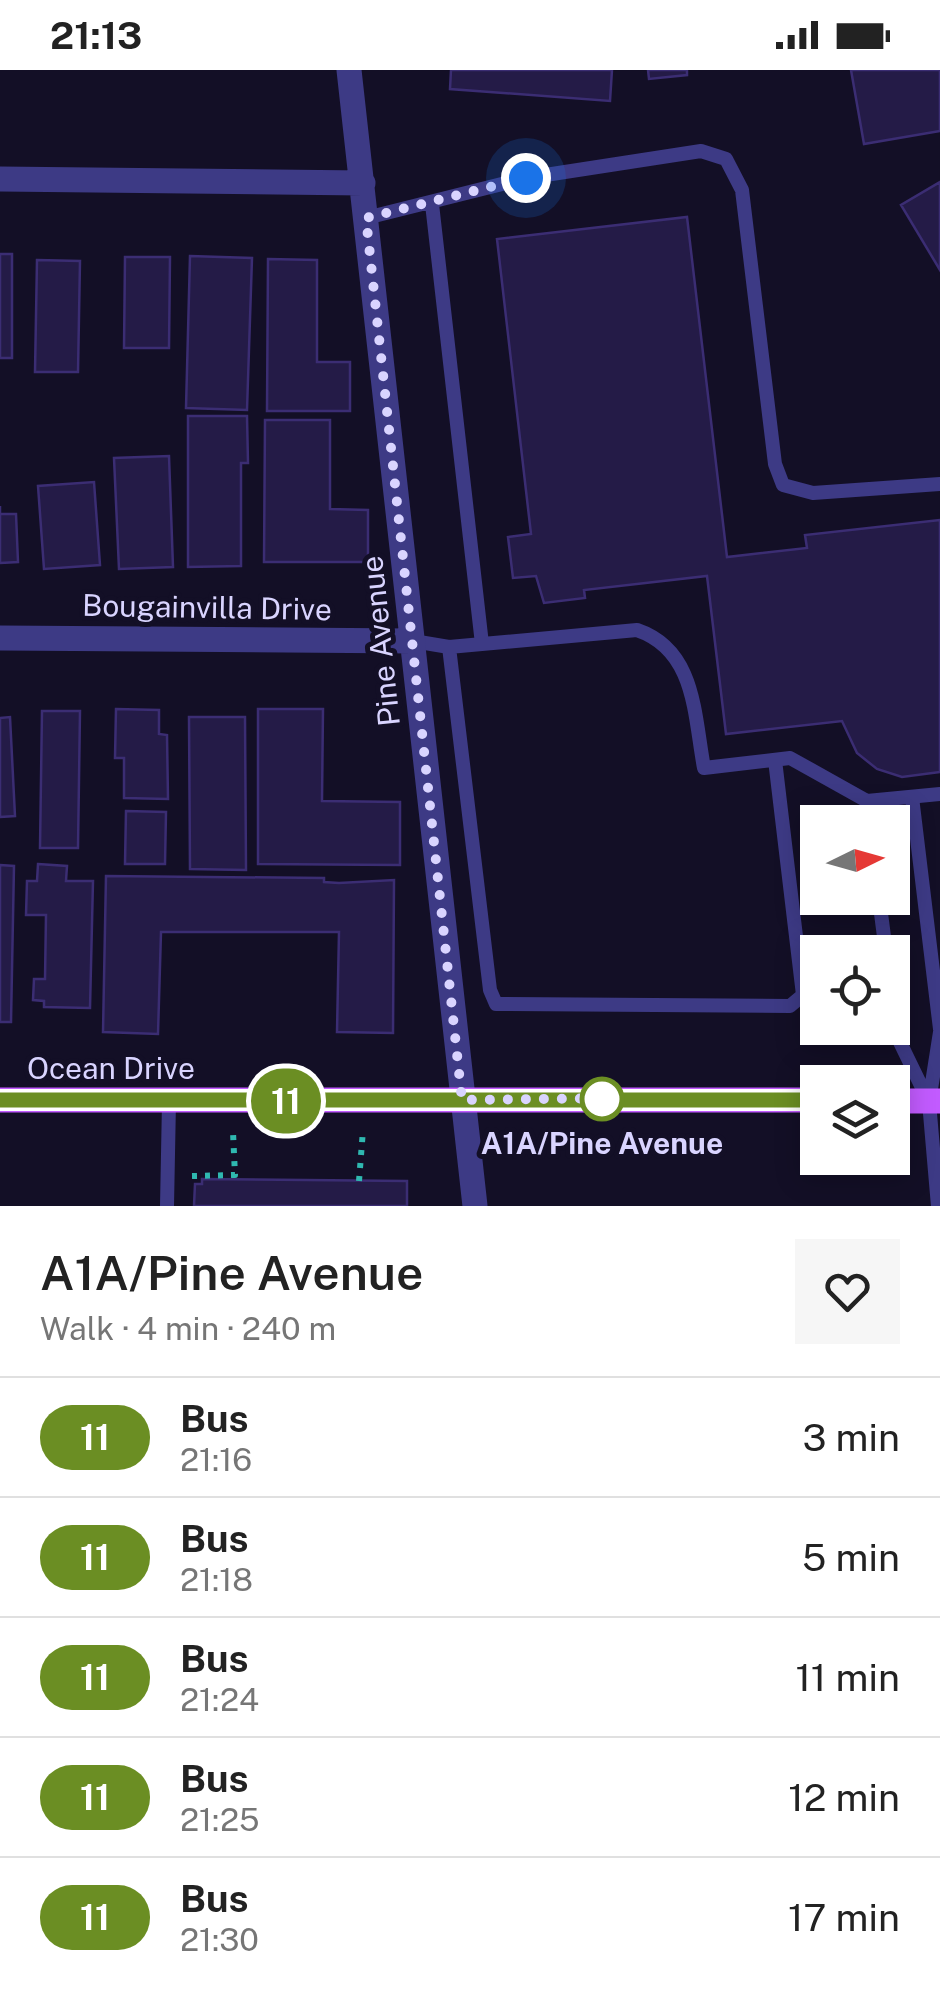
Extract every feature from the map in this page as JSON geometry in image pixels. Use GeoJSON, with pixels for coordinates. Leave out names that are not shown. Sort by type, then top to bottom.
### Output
{"type":"FeatureCollection","features":[{"type":"Feature","properties":{"kind":"main road","name":"Ocean Drive"},"geometry":{"type":"LineString","coordinates":[[0,1100],[800,1100]]}},
{"type":"Feature","properties":{"kind":"street","name":"Pine Avenue"},"geometry":{"type":"LineString","coordinates":[[349,70],[474,1206]]}},
{"type":"Feature","properties":{"kind":"street"},"geometry":{"type":"LineString","coordinates":[[0,178],[364,183]]}},
{"type":"Feature","properties":{"kind":"street","name":"Bougainvilla Drive"},"geometry":{"type":"LineString","coordinates":[[0,638],[413,642]]}},
{"type":"Feature","properties":{"kind":"lane"},"geometry":{"type":"LineString","coordinates":[[366,218],[545,175],[701,151],[726,159],[742,190],[775,464],[782,485],[813,493],[940,484]]}},
{"type":"Feature","properties":{"kind":"lane"},"geometry":{"type":"LineString","coordinates":[[432,204],[482,644]]}},
{"type":"Feature","properties":{"kind":"lane"},"geometry":{"type":"LineString","coordinates":[[413,642],[449,648],[605,630],[638,630],[659,638],[675,653],[688,678],[704,768],[790,758],[867,800],[940,794]]}},
{"type":"Feature","properties":{"kind":"lane"},"geometry":{"type":"LineString","coordinates":[[449,648],[490,990],[496,1004],[723,1008],[790,1006],[803,995],[775,760]]}},
{"type":"Feature","properties":{"kind":"lane"},"geometry":{"type":"LineString","coordinates":[[912,796],[940,1031],[934,1101],[938,1206]]}},
{"type":"Feature","properties":{"kind":"lane"},"geometry":{"type":"LineString","coordinates":[[867,800],[868,805]]}},
{"type":"Feature","properties":{"kind":"lane"},"geometry":{"type":"LineString","coordinates":[[902,1045],[934,1101]]}},
{"type":"Feature","properties":{"kind":"lane"},"geometry":{"type":"LineString","coordinates":[[167,1206],[170,1102]]}},
{"type":"Feature","properties":{"kind":"path"},"geometry":{"type":"LineString","coordinates":[[359,1180],[363,1130]]}},
{"type":"Feature","properties":{"kind":"path"},"geometry":{"type":"LineString","coordinates":[[190,1190],[192,1174],[235,1175],[234,1132]]}},
{"type":"Feature","properties":{"kind":"building"},"geometry":{"type":"Polygon","coordinates":[[[451,70],[612,70],[610,101],[450,89],[451,70]]]}},
{"type":"Feature","properties":{"kind":"building"},"geometry":{"type":"Polygon","coordinates":[[[648,70],[687,70],[687,75],[649,79],[648,70]]]}},
{"type":"Feature","properties":{"kind":"building"},"geometry":{"type":"Polygon","coordinates":[[[851,70],[940,70],[940,131],[864,144],[851,70]]]}},
{"type":"Feature","properties":{"kind":"building"},"geometry":{"type":"Polygon","coordinates":[[[940,182],[940,270],[901,205],[940,182]]]}},
{"type":"Feature","properties":{"kind":"building"},"geometry":{"type":"Polygon","coordinates":[[[687,217],[727,557],[807,548],[805,535],[940,520],[940,772],[902,777],[877,769],[857,753],[842,721],[726,734],[707,576],[584,590],[585,598],[544,603],[536,576],[513,578],[508,537],[531,534],[497,239],[687,217]]]}},
{"type":"Feature","properties":{"kind":"building"},"geometry":{"type":"Polygon","coordinates":[[[0,254],[12,254],[12,358],[0,358],[0,254]]]}},
{"type":"Feature","properties":{"kind":"building"},"geometry":{"type":"Polygon","coordinates":[[[190,256],[252,258],[247,410],[186,408],[190,256]]]}},
{"type":"Feature","properties":{"kind":"building"},"geometry":{"type":"Polygon","coordinates":[[[125,257],[170,257],[169,348],[124,348],[125,257]]]}},
{"type":"Feature","properties":{"kind":"building"},"geometry":{"type":"Polygon","coordinates":[[[268,259],[317,260],[317,362],[350,362],[350,411],[267,411],[268,259]]]}},
{"type":"Feature","properties":{"kind":"building"},"geometry":{"type":"Polygon","coordinates":[[[37,260],[80,261],[78,372],[35,372],[37,260]]]}},
{"type":"Feature","properties":{"kind":"building"},"geometry":{"type":"Polygon","coordinates":[[[188,416],[247,416],[248,463],[241,463],[241,566],[188,567],[188,416]]]}},
{"type":"Feature","properties":{"kind":"building"},"geometry":{"type":"Polygon","coordinates":[[[265,420],[330,420],[330,509],[368,510],[368,562],[264,562],[265,420]]]}},
{"type":"Feature","properties":{"kind":"building"},"geometry":{"type":"Polygon","coordinates":[[[169,456],[173,567],[119,569],[114,458],[169,456]]]}},
{"type":"Feature","properties":{"kind":"building"},"geometry":{"type":"Polygon","coordinates":[[[94,482],[100,565],[44,569],[38,486],[94,482]]]}},
{"type":"Feature","properties":{"kind":"building"},"geometry":{"type":"Polygon","coordinates":[[[0,514],[16,514],[18,562],[0,563],[0,514]]]}},
{"type":"Feature","properties":{"kind":"building"},"geometry":{"type":"Polygon","coordinates":[[[116,709],[159,710],[159,734],[167,735],[168,799],[124,798],[124,758],[115,758],[116,709]]]}},
{"type":"Feature","properties":{"kind":"building"},"geometry":{"type":"Polygon","coordinates":[[[258,709],[323,709],[322,801],[400,802],[400,865],[258,864],[258,709]]]}},
{"type":"Feature","properties":{"kind":"building"},"geometry":{"type":"Polygon","coordinates":[[[42,711],[80,711],[78,848],[40,848],[42,711]]]}},
{"type":"Feature","properties":{"kind":"building"},"geometry":{"type":"Polygon","coordinates":[[[10,717],[15,816],[0,817],[0,718],[10,717]]]}},
{"type":"Feature","properties":{"kind":"building"},"geometry":{"type":"Polygon","coordinates":[[[189,717],[245,717],[246,870],[190,869],[189,717]]]}},
{"type":"Feature","properties":{"kind":"building"},"geometry":{"type":"Polygon","coordinates":[[[126,811],[166,812],[165,864],[125,864],[126,811]]]}},
{"type":"Feature","properties":{"kind":"building"},"geometry":{"type":"Polygon","coordinates":[[[38,864],[67,866],[66,881],[93,881],[90,1008],[44,1007],[44,1001],[33,1000],[34,979],[45,979],[46,915],[26,915],[27,881],[37,881],[38,864]]]}},
{"type":"Feature","properties":{"kind":"building"},"geometry":{"type":"Polygon","coordinates":[[[0,865],[14,866],[11,1022],[0,1022],[0,865]]]}},
{"type":"Feature","properties":{"kind":"building"},"geometry":{"type":"Polygon","coordinates":[[[106,876],[324,878],[324,882],[339,883],[394,880],[393,1033],[337,1032],[339,932],[161,932],[158,1034],[103,1032],[106,876]]]}},
{"type":"Feature","properties":{"kind":"building"},"geometry":{"type":"Polygon","coordinates":[[[202,1179],[407,1181],[407,1206],[194,1206],[195,1184],[202,1184],[202,1179]]]}},
{"type":"Feature","properties":{"kind":"bus line","name":"11"},"geometry":{"type":"LineString","coordinates":[[0,1100],[800,1100]]}},
{"type":"Feature","properties":{"kind":"place","name":"A1A/Pine Avenue"},"geometry":{"type":"Point","coordinates":[602,1099]}},
{"type":"Feature","properties":{"kind":"route"},"geometry":{"type":"LineString","coordinates":[[526,178],[366,218],[462,1100],[612,1098],[602,1099]]}}]}
